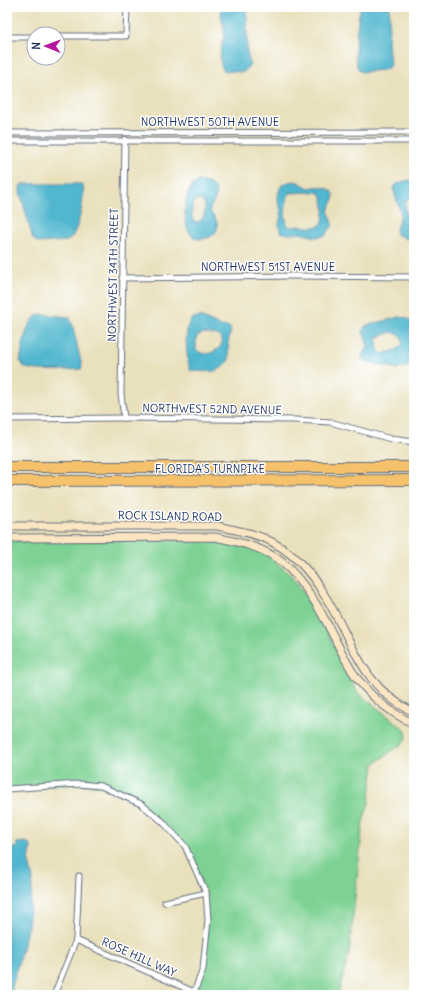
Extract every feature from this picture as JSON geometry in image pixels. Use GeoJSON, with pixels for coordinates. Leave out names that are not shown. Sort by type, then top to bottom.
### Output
{"type":"FeatureCollection","features":[{"type":"Feature","properties":{"kind":"highway","name":"FLORIDA'S TURNPIKE"},"geometry":{"type":"LineString","coordinates":[[7,467],[414,467]]}},
{"type":"Feature","properties":{"kind":"highway","name":"FLORIDA'S TURNPIKE"},"geometry":{"type":"LineString","coordinates":[[7,481],[414,480]]}},
{"type":"Feature","properties":{"kind":"main road","name":"ROCK ISLAND ROAD"},"geometry":{"type":"LineString","coordinates":[[7,526],[216,526],[248,532],[271,542],[290,554],[321,589],[361,664],[375,682],[391,697],[414,712]]}},
{"type":"Feature","properties":{"kind":"main road","name":"ROCK ISLAND ROAD"},"geometry":{"type":"LineString","coordinates":[[7,538],[215,537],[244,543],[266,552],[283,563],[309,592],[321,611],[349,665],[367,690],[384,705],[414,724]]}},
{"type":"Feature","properties":{"kind":"street"},"geometry":{"type":"LineString","coordinates":[[66,36],[126,36],[127,7]]}},
{"type":"Feature","properties":{"kind":"street"},"geometry":{"type":"LineString","coordinates":[[7,37],[26,37]]}},
{"type":"Feature","properties":{"kind":"street","name":"NORTHWEST 50TH AVENUE"},"geometry":{"type":"LineString","coordinates":[[7,132],[414,132]]}},
{"type":"Feature","properties":{"kind":"street"},"geometry":{"type":"LineString","coordinates":[[188,132],[188,141]]}},
{"type":"Feature","properties":{"kind":"street"},"geometry":{"type":"LineString","coordinates":[[248,132],[248,141]]}},
{"type":"Feature","properties":{"kind":"street"},"geometry":{"type":"LineString","coordinates":[[305,132],[305,141]]}},
{"type":"Feature","properties":{"kind":"street"},"geometry":{"type":"LineString","coordinates":[[360,132],[360,141]]}},
{"type":"Feature","properties":{"kind":"street","name":"NORTHWEST 34TH STREET"},"geometry":{"type":"LineString","coordinates":[[124,418],[120,394],[125,133]]}},
{"type":"Feature","properties":{"kind":"street","name":"NORTHWEST 50TH AVENUE"},"geometry":{"type":"LineString","coordinates":[[7,141],[414,141]]}},
{"type":"Feature","properties":{"kind":"street","name":"NORTHWEST 51ST AVENUE"},"geometry":{"type":"LineString","coordinates":[[122,278],[295,276],[414,277]]}},
{"type":"Feature","properties":{"kind":"street","name":"NORTHWEST 52ND AVENUE"},"geometry":{"type":"LineString","coordinates":[[7,419],[124,418],[295,420],[330,422],[391,438],[414,442]]}},
{"type":"Feature","properties":{"kind":"street"},"geometry":{"type":"LineString","coordinates":[[7,788],[79,784],[101,786],[141,804],[162,821],[185,846],[206,893],[208,920],[202,969],[193,993]]}},
{"type":"Feature","properties":{"kind":"street"},"geometry":{"type":"LineString","coordinates":[[54,995],[76,940],[79,876]]}},
{"type":"Feature","properties":{"kind":"street"},"geometry":{"type":"LineString","coordinates":[[165,902],[206,893]]}},
{"type":"Feature","properties":{"kind":"street","name":"ROSE HILL WAY"},"geometry":{"type":"LineString","coordinates":[[76,940],[193,993]]}},
{"type":"Feature","properties":{"kind":"green space"},"geometry":{"type":"Polygon","coordinates":[[[214,540],[263,551],[294,578],[321,620],[357,692],[404,729],[406,733],[406,738],[403,743],[374,764],[369,803],[363,822],[349,953],[338,995],[193,995],[203,969],[206,942],[206,893],[185,846],[141,804],[101,786],[80,784],[7,789],[7,541],[214,540]]]}},
{"type":"Feature","properties":{"kind":"water"},"geometry":{"type":"Polygon","coordinates":[[[222,7],[245,7],[247,16],[247,52],[250,64],[244,72],[224,71],[221,66],[220,56],[224,33],[221,15],[222,7]]]}},
{"type":"Feature","properties":{"kind":"water"},"geometry":{"type":"Polygon","coordinates":[[[360,7],[390,7],[388,44],[390,64],[388,68],[384,70],[361,72],[357,67],[355,51],[360,7]]]}},
{"type":"Feature","properties":{"kind":"water"},"geometry":{"type":"Polygon","coordinates":[[[414,180],[414,198],[409,198],[405,203],[407,219],[414,221],[414,239],[407,239],[396,234],[396,229],[401,214],[393,188],[401,182],[414,180]]]}},
{"type":"Feature","properties":{"kind":"water"},"geometry":{"type":"Polygon","coordinates":[[[198,181],[209,184],[214,188],[216,195],[210,210],[217,222],[217,230],[210,237],[202,239],[195,238],[189,232],[186,224],[186,204],[188,194],[192,186],[198,181]],[[195,200],[192,210],[194,221],[198,222],[202,219],[204,213],[205,205],[201,200],[195,200]]]}},
{"type":"Feature","properties":{"kind":"water"},"geometry":{"type":"Polygon","coordinates":[[[292,181],[298,182],[309,188],[319,187],[328,189],[334,194],[333,201],[328,211],[333,225],[326,235],[317,237],[281,232],[279,223],[281,210],[278,196],[283,184],[292,181]],[[289,193],[285,214],[288,226],[316,227],[322,224],[324,208],[320,193],[289,193]]]}},
{"type":"Feature","properties":{"kind":"water"},"geometry":{"type":"Polygon","coordinates":[[[22,184],[80,184],[83,186],[80,217],[74,234],[68,241],[38,243],[33,239],[20,192],[20,187],[22,184]]]}},
{"type":"Feature","properties":{"kind":"water"},"geometry":{"type":"Polygon","coordinates":[[[40,314],[69,317],[72,323],[82,366],[81,369],[38,370],[26,368],[20,361],[28,328],[31,322],[40,314]]]}},
{"type":"Feature","properties":{"kind":"water"},"geometry":{"type":"Polygon","coordinates":[[[200,317],[220,326],[229,327],[231,330],[228,343],[229,359],[222,368],[207,372],[190,370],[186,335],[187,328],[193,318],[200,317]],[[204,333],[198,335],[196,340],[196,349],[199,352],[209,354],[221,346],[221,338],[214,334],[204,333]]]}},
{"type":"Feature","properties":{"kind":"water"},"geometry":{"type":"Polygon","coordinates":[[[399,317],[407,318],[413,323],[413,353],[411,361],[407,367],[398,369],[364,361],[362,355],[368,346],[363,332],[365,326],[399,317]],[[392,332],[378,337],[377,344],[382,354],[396,350],[402,345],[402,338],[392,332]]]}},
{"type":"Feature","properties":{"kind":"water"},"geometry":{"type":"Polygon","coordinates":[[[26,842],[31,846],[29,862],[33,880],[28,926],[11,995],[7,995],[7,845],[16,849],[17,843],[26,842]]]}}]}
